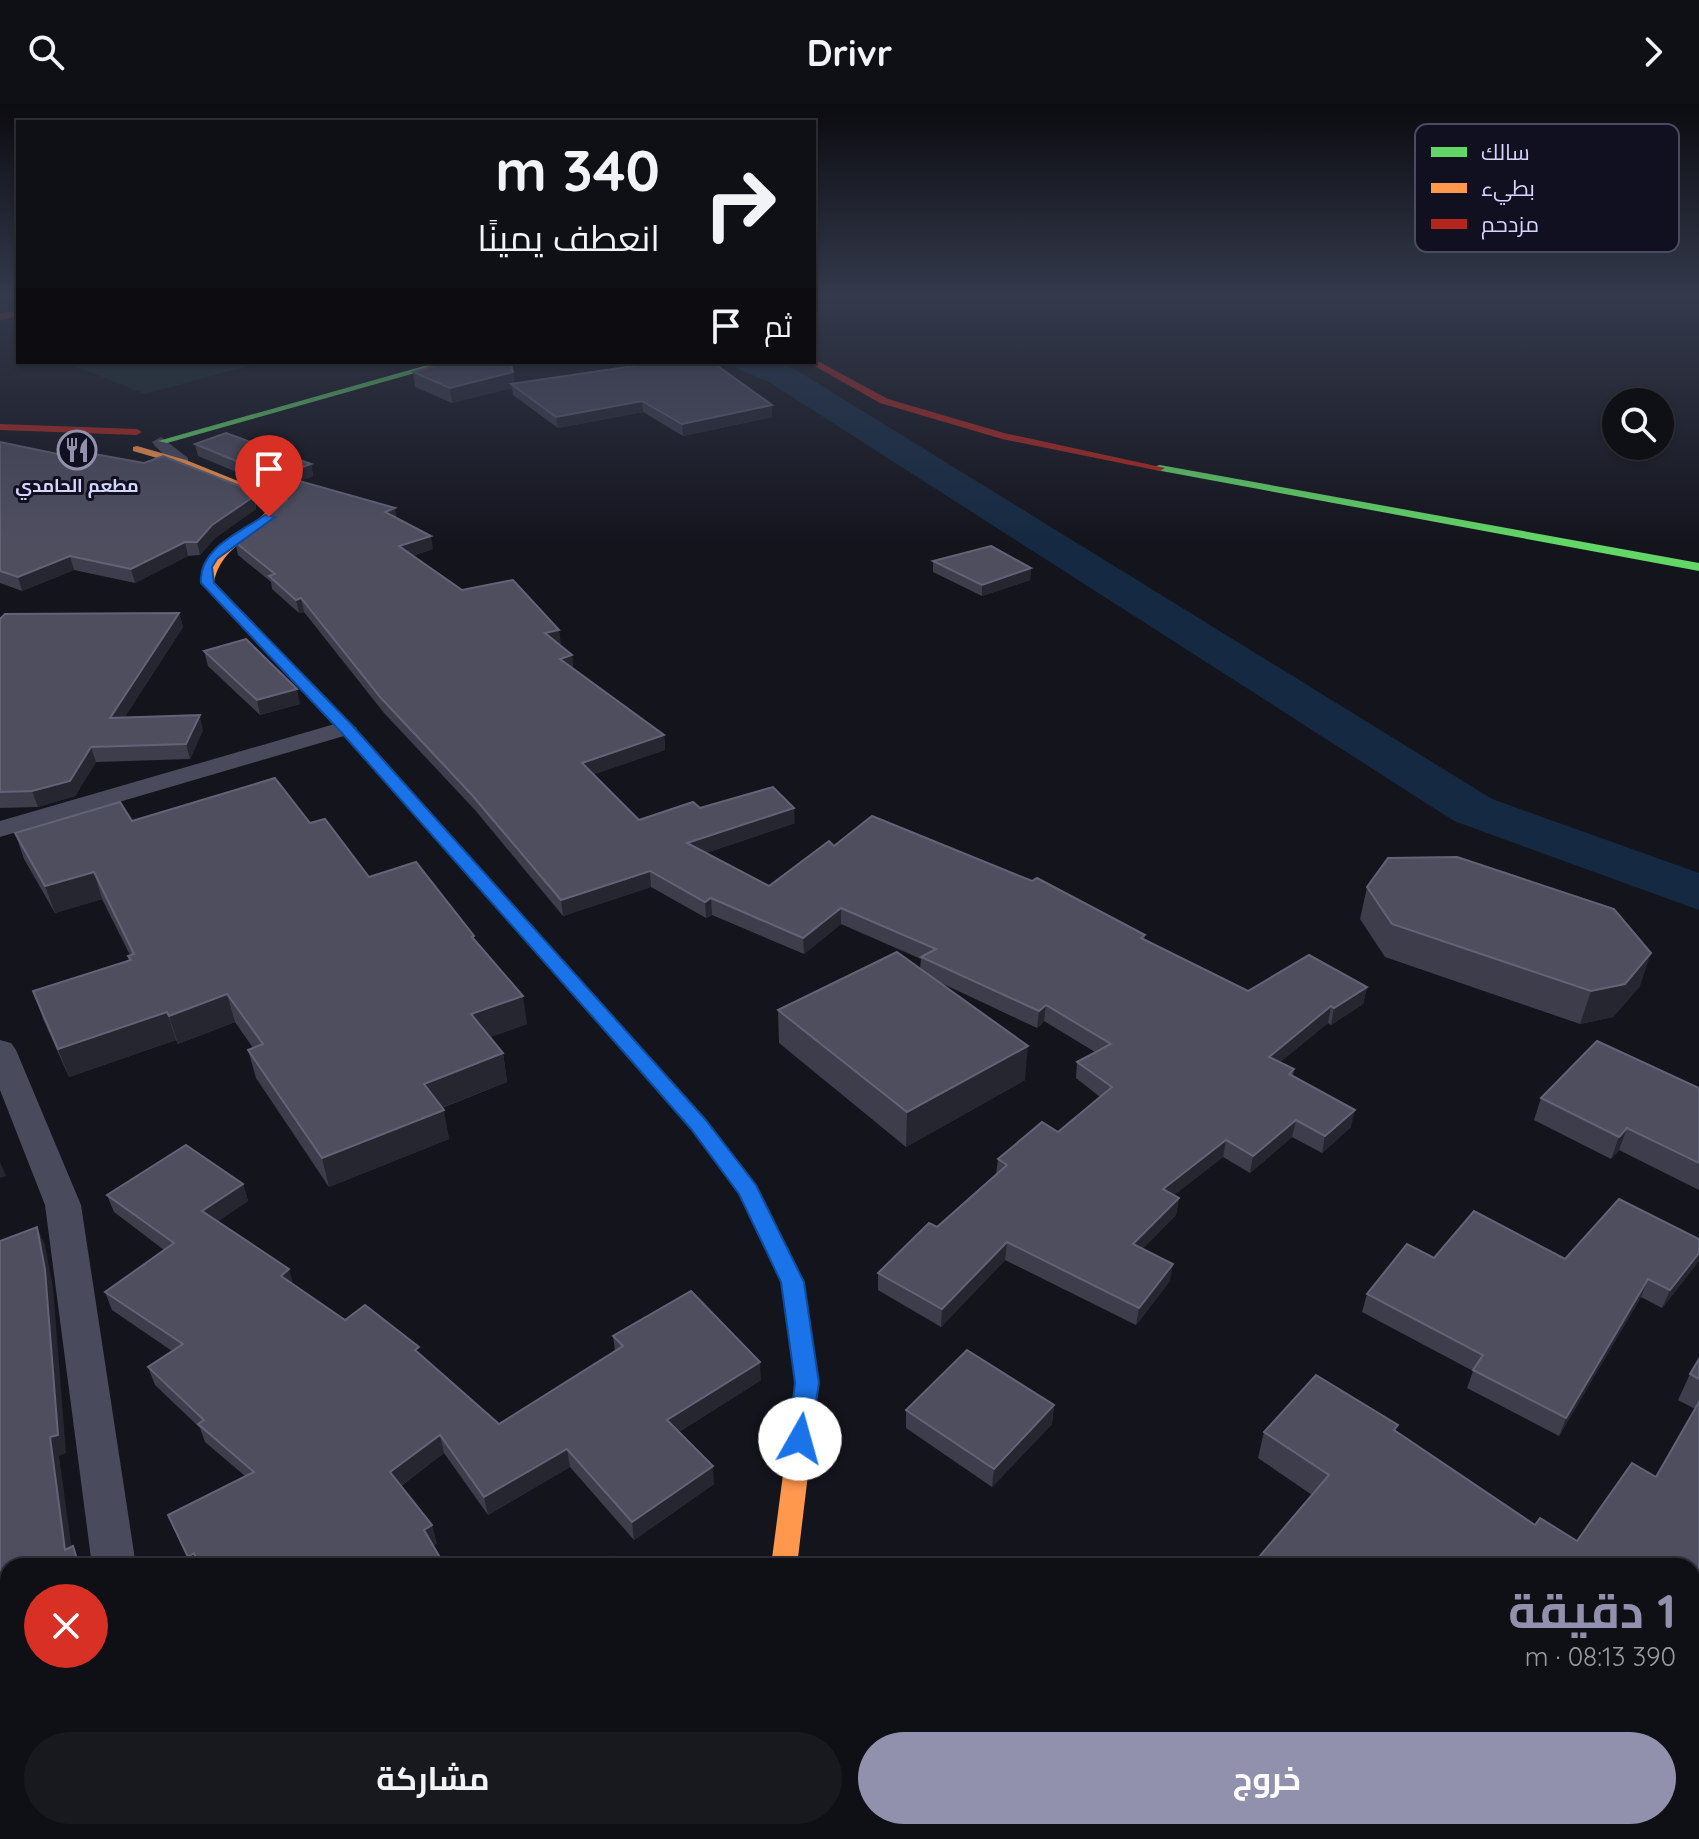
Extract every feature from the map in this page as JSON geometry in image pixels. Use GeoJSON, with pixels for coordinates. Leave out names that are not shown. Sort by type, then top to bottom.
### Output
{"type":"FeatureCollection","features":[{"type":"Feature","properties":{"kind":"main road"},"geometry":{"type":"LineString","coordinates":[[370,381],[375,379]]}},
{"type":"Feature","properties":{"kind":"main road"},"geometry":{"type":"LineString","coordinates":[[0,427],[137,441],[161,439],[378,379]]}},
{"type":"Feature","properties":{"kind":"main road"},"geometry":{"type":"LineString","coordinates":[[844,379],[884,401],[1002,436],[1293,495],[1699,567]]}},
{"type":"Feature","properties":{"kind":"main road"},"geometry":{"type":"LineString","coordinates":[[0,434],[109,443],[117,449],[137,441],[271,498],[274,511],[269,517],[212,557],[206,567],[208,583],[345,728],[698,1124],[748,1191],[793,1282],[807,1383],[785,1558]]}},
{"type":"Feature","properties":{"kind":"street"},"geometry":{"type":"LineString","coordinates":[[161,439],[182,462]]}},
{"type":"Feature","properties":{"kind":"street"},"geometry":{"type":"LineString","coordinates":[[0,829],[345,728]]}},
{"type":"Feature","properties":{"kind":"street"},"geometry":{"type":"LineString","coordinates":[[0,1050],[63,1205],[113,1558]]}},
{"type":"Feature","properties":{"kind":"green space"},"geometry":{"type":"Polygon","coordinates":[[[107,379],[200,379],[145,394],[107,379]]]}},
{"type":"Feature","properties":{"kind":"building"},"geometry":{"type":"Polygon","coordinates":[[[429,379],[486,379],[450,388],[429,379]]]}},
{"type":"Feature","properties":{"kind":"building"},"geometry":{"type":"Polygon","coordinates":[[[545,379],[736,379],[772,405],[682,424],[642,401],[556,417],[511,384],[545,379]]]}},
{"type":"Feature","properties":{"kind":"building"},"geometry":{"type":"Polygon","coordinates":[[[226,433],[311,464],[278,475],[395,508],[385,512],[431,536],[399,546],[462,590],[513,580],[559,630],[545,633],[572,655],[560,659],[664,735],[582,763],[639,820],[693,802],[700,808],[773,787],[794,808],[687,843],[769,886],[829,841],[834,846],[872,816],[1032,881],[1037,878],[1145,935],[1141,938],[1248,991],[1309,955],[1367,987],[1334,1008],[1331,1006],[1269,1057],[1294,1069],[1289,1074],[1355,1110],[1325,1136],[1296,1120],[1253,1156],[1226,1140],[1163,1189],[1179,1198],[1133,1244],[1173,1264],[1139,1308],[1007,1242],[942,1309],[878,1273],[929,1223],[937,1227],[1007,1165],[998,1159],[1042,1122],[1058,1132],[1112,1087],[1077,1062],[1111,1044],[1046,1005],[1039,1011],[921,957],[936,949],[841,908],[803,938],[711,898],[705,902],[650,871],[561,900],[472,795],[381,698],[301,598],[296,600],[269,576],[275,574],[235,542],[287,500],[280,479],[195,444],[226,433]]]}},
{"type":"Feature","properties":{"kind":"building"},"geometry":{"type":"Polygon","coordinates":[[[0,442],[67,456],[78,451],[144,463],[163,456],[253,491],[253,497],[212,525],[197,542],[185,542],[131,569],[70,556],[18,577],[0,571],[0,442]]]}},
{"type":"Feature","properties":{"kind":"building"},"geometry":{"type":"Polygon","coordinates":[[[991,546],[1031,568],[982,585],[933,561],[991,546]]]}},
{"type":"Feature","properties":{"kind":"building"},"geometry":{"type":"Polygon","coordinates":[[[179,613],[110,718],[200,715],[186,744],[91,747],[70,781],[32,791],[0,792],[0,619],[5,614],[179,613]]]}},
{"type":"Feature","properties":{"kind":"building"},"geometry":{"type":"Polygon","coordinates":[[[246,639],[297,689],[257,700],[204,651],[246,639]]]}},
{"type":"Feature","properties":{"kind":"building"},"geometry":{"type":"Polygon","coordinates":[[[275,778],[310,823],[325,819],[369,877],[416,862],[472,937],[523,996],[471,1014],[503,1053],[424,1084],[444,1110],[322,1158],[248,1050],[263,1044],[227,994],[169,1016],[167,1012],[58,1049],[33,991],[131,960],[128,956],[134,954],[94,872],[45,886],[15,833],[120,802],[132,821],[275,778]]]}},
{"type":"Feature","properties":{"kind":"building"},"geometry":{"type":"Polygon","coordinates":[[[1457,857],[1614,909],[1651,953],[1625,984],[1591,991],[1392,924],[1367,887],[1388,858],[1457,857]]]}},
{"type":"Feature","properties":{"kind":"building"},"geometry":{"type":"Polygon","coordinates":[[[897,952],[1028,1046],[907,1112],[778,1010],[897,952]]]}},
{"type":"Feature","properties":{"kind":"building"},"geometry":{"type":"Polygon","coordinates":[[[1597,1041],[1699,1088],[1699,1163],[1627,1128],[1619,1137],[1541,1098],[1597,1041]]]}},
{"type":"Feature","properties":{"kind":"building"},"geometry":{"type":"Polygon","coordinates":[[[186,1145],[243,1184],[202,1211],[289,1269],[281,1276],[345,1320],[365,1305],[419,1347],[415,1350],[499,1424],[623,1346],[613,1336],[691,1291],[760,1362],[667,1420],[713,1466],[632,1522],[567,1449],[484,1497],[440,1435],[390,1472],[432,1525],[424,1530],[440,1558],[196,1558],[194,1553],[188,1557],[168,1515],[254,1472],[198,1424],[204,1420],[148,1367],[183,1344],[105,1292],[174,1243],[107,1195],[186,1145]]]}},
{"type":"Feature","properties":{"kind":"building"},"geometry":{"type":"Polygon","coordinates":[[[1619,1199],[1699,1239],[1699,1253],[1670,1290],[1648,1279],[1566,1418],[1473,1370],[1483,1355],[1367,1294],[1407,1244],[1434,1258],[1474,1211],[1565,1259],[1619,1199]]]}},
{"type":"Feature","properties":{"kind":"building"},"geometry":{"type":"Polygon","coordinates":[[[37,1227],[45,1270],[58,1435],[50,1437],[65,1550],[73,1546],[77,1558],[0,1558],[0,1241],[37,1227]]]}},
{"type":"Feature","properties":{"kind":"building"},"geometry":{"type":"Polygon","coordinates":[[[967,1350],[1054,1405],[994,1469],[906,1410],[967,1350]]]}},
{"type":"Feature","properties":{"kind":"building"},"geometry":{"type":"Polygon","coordinates":[[[1699,1359],[1699,1379],[1690,1374],[1699,1359]]]}},
{"type":"Feature","properties":{"kind":"building"},"geometry":{"type":"Polygon","coordinates":[[[1316,1375],[1398,1425],[1394,1430],[1535,1525],[1540,1518],[1577,1541],[1632,1463],[1656,1477],[1699,1402],[1699,1558],[1260,1558],[1329,1475],[1264,1432],[1316,1375]]]}},
{"type":"Feature","properties":{"kind":"waterway"},"geometry":{"type":"LineString","coordinates":[[787,379],[1473,810],[1699,893]]}},
{"type":"Feature","properties":{"kind":"traffic: fast"},"geometry":{"type":"LineString","coordinates":[[163,441],[388,379]]}},
{"type":"Feature","properties":{"kind":"traffic: fast"},"geometry":{"type":"LineString","coordinates":[[1160,468],[1699,567]]}},
{"type":"Feature","properties":{"kind":"traffic: fast"},"geometry":{"type":"LineString","coordinates":[[361,746],[698,1124],[722,1156]]}},
{"type":"Feature","properties":{"kind":"traffic: slow"},"geometry":{"type":"LineString","coordinates":[[137,449],[182,462],[271,498],[274,511],[224,549],[216,558],[208,583],[361,746]]}},
{"type":"Feature","properties":{"kind":"traffic: slow"},"geometry":{"type":"LineString","coordinates":[[722,1156],[748,1191],[793,1282],[807,1383],[785,1558]]}},
{"type":"Feature","properties":{"kind":"traffic: jam"},"geometry":{"type":"LineString","coordinates":[[844,379],[884,401],[1002,436],[1160,468]]}},
{"type":"Feature","properties":{"kind":"traffic: jam"},"geometry":{"type":"LineString","coordinates":[[0,427],[137,432]]}},
{"type":"Feature","properties":{"kind":"place","name":"مطعم الحامدي"},"geometry":{"type":"Point","coordinates":[77,450]}},
{"type":"Feature","properties":{"kind":"route"},"geometry":{"type":"LineString","coordinates":[[269,517],[212,557],[206,567],[208,583],[345,728],[636,1054],[698,1124],[748,1191],[793,1282],[807,1383],[800,1439]]}}]}
